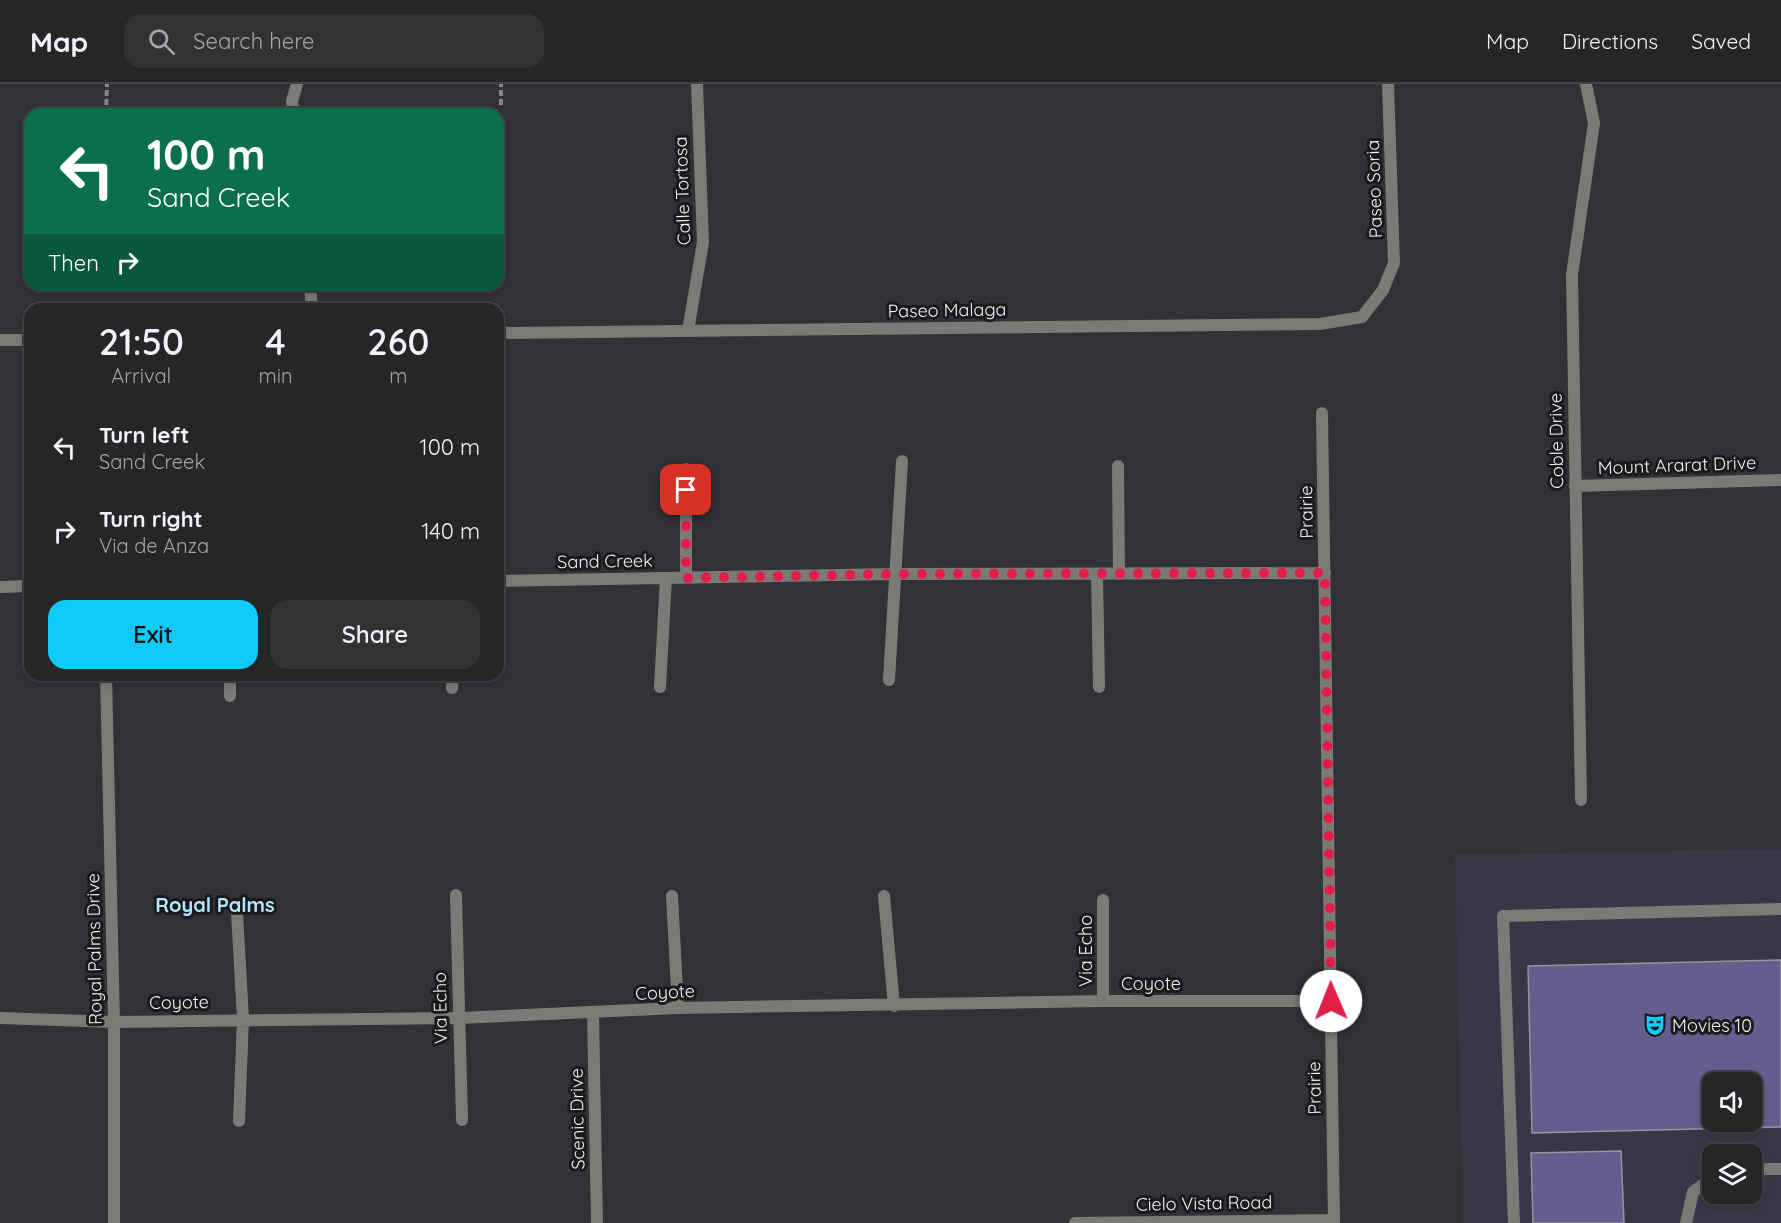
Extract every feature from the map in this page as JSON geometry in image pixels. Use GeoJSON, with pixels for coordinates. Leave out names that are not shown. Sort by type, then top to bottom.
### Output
{"type":"FeatureCollection","features":[{"type":"Feature","properties":{"kind":"street"},"geometry":{"type":"LineString","coordinates":[[293,108],[292,101],[297,84]]}},
{"type":"Feature","properties":{"kind":"street","name":"Calle Tortosa"},"geometry":{"type":"LineString","coordinates":[[688,331],[703,243],[698,84]]}},
{"type":"Feature","properties":{"kind":"street","name":"Paseo Soria"},"geometry":{"type":"LineString","coordinates":[[1383,290],[1394,263],[1388,84]]}},
{"type":"Feature","properties":{"kind":"street","name":"Coble Drive"},"geometry":{"type":"LineString","coordinates":[[1581,800],[1572,275],[1594,123],[1586,84]]}},
{"type":"Feature","properties":{"kind":"street","name":"Paseo Malaga"},"geometry":{"type":"LineString","coordinates":[[504,333],[1320,324],[1362,317],[1383,290]]}},
{"type":"Feature","properties":{"kind":"street"},"geometry":{"type":"LineString","coordinates":[[0,340],[24,340]]}},
{"type":"Feature","properties":{"kind":"street","name":"Prairie"},"geometry":{"type":"LineString","coordinates":[[1322,413],[1334,1221]]}},
{"type":"Feature","properties":{"kind":"street"},"geometry":{"type":"LineString","coordinates":[[889,680],[903,461]]}},
{"type":"Feature","properties":{"kind":"street"},"geometry":{"type":"LineString","coordinates":[[1118,466],[1119,574]]}},
{"type":"Feature","properties":{"kind":"street"},"geometry":{"type":"LineString","coordinates":[[686,469],[686,578]]}},
{"type":"Feature","properties":{"kind":"street","name":"Mount Ararat Drive"},"geometry":{"type":"LineString","coordinates":[[1575,486],[1781,480]]}},
{"type":"Feature","properties":{"kind":"street","name":"Sand Creek"},"geometry":{"type":"LineString","coordinates":[[504,581],[897,574],[1325,573]]}},
{"type":"Feature","properties":{"kind":"street"},"geometry":{"type":"LineString","coordinates":[[1097,574],[1099,687]]}},
{"type":"Feature","properties":{"kind":"street"},"geometry":{"type":"LineString","coordinates":[[660,687],[666,578]]}},
{"type":"Feature","properties":{"kind":"street"},"geometry":{"type":"LineString","coordinates":[[0,587],[24,586]]}},
{"type":"Feature","properties":{"kind":"street","name":"Royal Palms Drive"},"geometry":{"type":"LineString","coordinates":[[106,681],[114,1022],[114,1223]]}},
{"type":"Feature","properties":{"kind":"street"},"geometry":{"type":"LineString","coordinates":[[230,681],[230,696]]}},
{"type":"Feature","properties":{"kind":"street","name":"Via Echo"},"geometry":{"type":"LineString","coordinates":[[456,895],[462,1120]]}},
{"type":"Feature","properties":{"kind":"street"},"geometry":{"type":"LineString","coordinates":[[672,896],[678,1008]]}},
{"type":"Feature","properties":{"kind":"street"},"geometry":{"type":"LineString","coordinates":[[885,896],[894,1006]]}},
{"type":"Feature","properties":{"kind":"street","name":"Via Echo"},"geometry":{"type":"LineString","coordinates":[[1103,900],[1103,1001]]}},
{"type":"Feature","properties":{"kind":"street"},"geometry":{"type":"LineString","coordinates":[[1514,1223],[1503,916],[1781,909]]}},
{"type":"Feature","properties":{"kind":"street"},"geometry":{"type":"LineString","coordinates":[[237,913],[243,1019],[239,1121]]}},
{"type":"Feature","properties":{"kind":"street","name":"Coyote"},"geometry":{"type":"LineString","coordinates":[[0,1018],[114,1022],[458,1018],[593,1014],[678,1008],[1103,1001],[1331,1001]]}},
{"type":"Feature","properties":{"kind":"street","name":"Scenic Drive"},"geometry":{"type":"LineString","coordinates":[[593,1014],[597,1223]]}},
{"type":"Feature","properties":{"kind":"street"},"geometry":{"type":"LineString","coordinates":[[1762,1169],[1781,1169]]}},
{"type":"Feature","properties":{"kind":"street"},"geometry":{"type":"LineString","coordinates":[[1686,1223],[1694,1192],[1702,1186]]}},
{"type":"Feature","properties":{"kind":"street","name":"Cielo Vista Road"},"geometry":{"type":"LineString","coordinates":[[1075,1223],[1334,1221]]}},
{"type":"Feature","properties":{"kind":"path"},"geometry":{"type":"LineString","coordinates":[[106,108],[107,84]]}},
{"type":"Feature","properties":{"kind":"path"},"geometry":{"type":"LineString","coordinates":[[501,84],[501,105]]}},
{"type":"Feature","properties":{"kind":"shaded area"},"geometry":{"type":"Polygon","coordinates":[[[1781,849],[1781,1223],[1463,1223],[1455,855],[1781,849]]]}},
{"type":"Feature","properties":{"kind":"building","name":"Movies 10"},"geometry":{"type":"Polygon","coordinates":[[[1781,960],[1781,1127],[1762,1127],[1762,1072],[1702,1072],[1702,1129],[1532,1133],[1528,966],[1781,960]]]}},
{"type":"Feature","properties":{"kind":"building"},"geometry":{"type":"Polygon","coordinates":[[[1621,1151],[1624,1223],[1533,1223],[1531,1153],[1621,1151]]]}},
{"type":"Feature","properties":{"kind":"place","name":"Movies 10"},"geometry":{"type":"Point","coordinates":[1655,1025]}},
{"type":"Feature","properties":{"kind":"district","name":"Royal Palms"},"geometry":{"type":"Point","coordinates":[215,904]}},
{"type":"Feature","properties":{"kind":"route"},"geometry":{"type":"LineString","coordinates":[[686,490],[686,578],[897,574],[1325,573],[1331,1001]]}}]}
